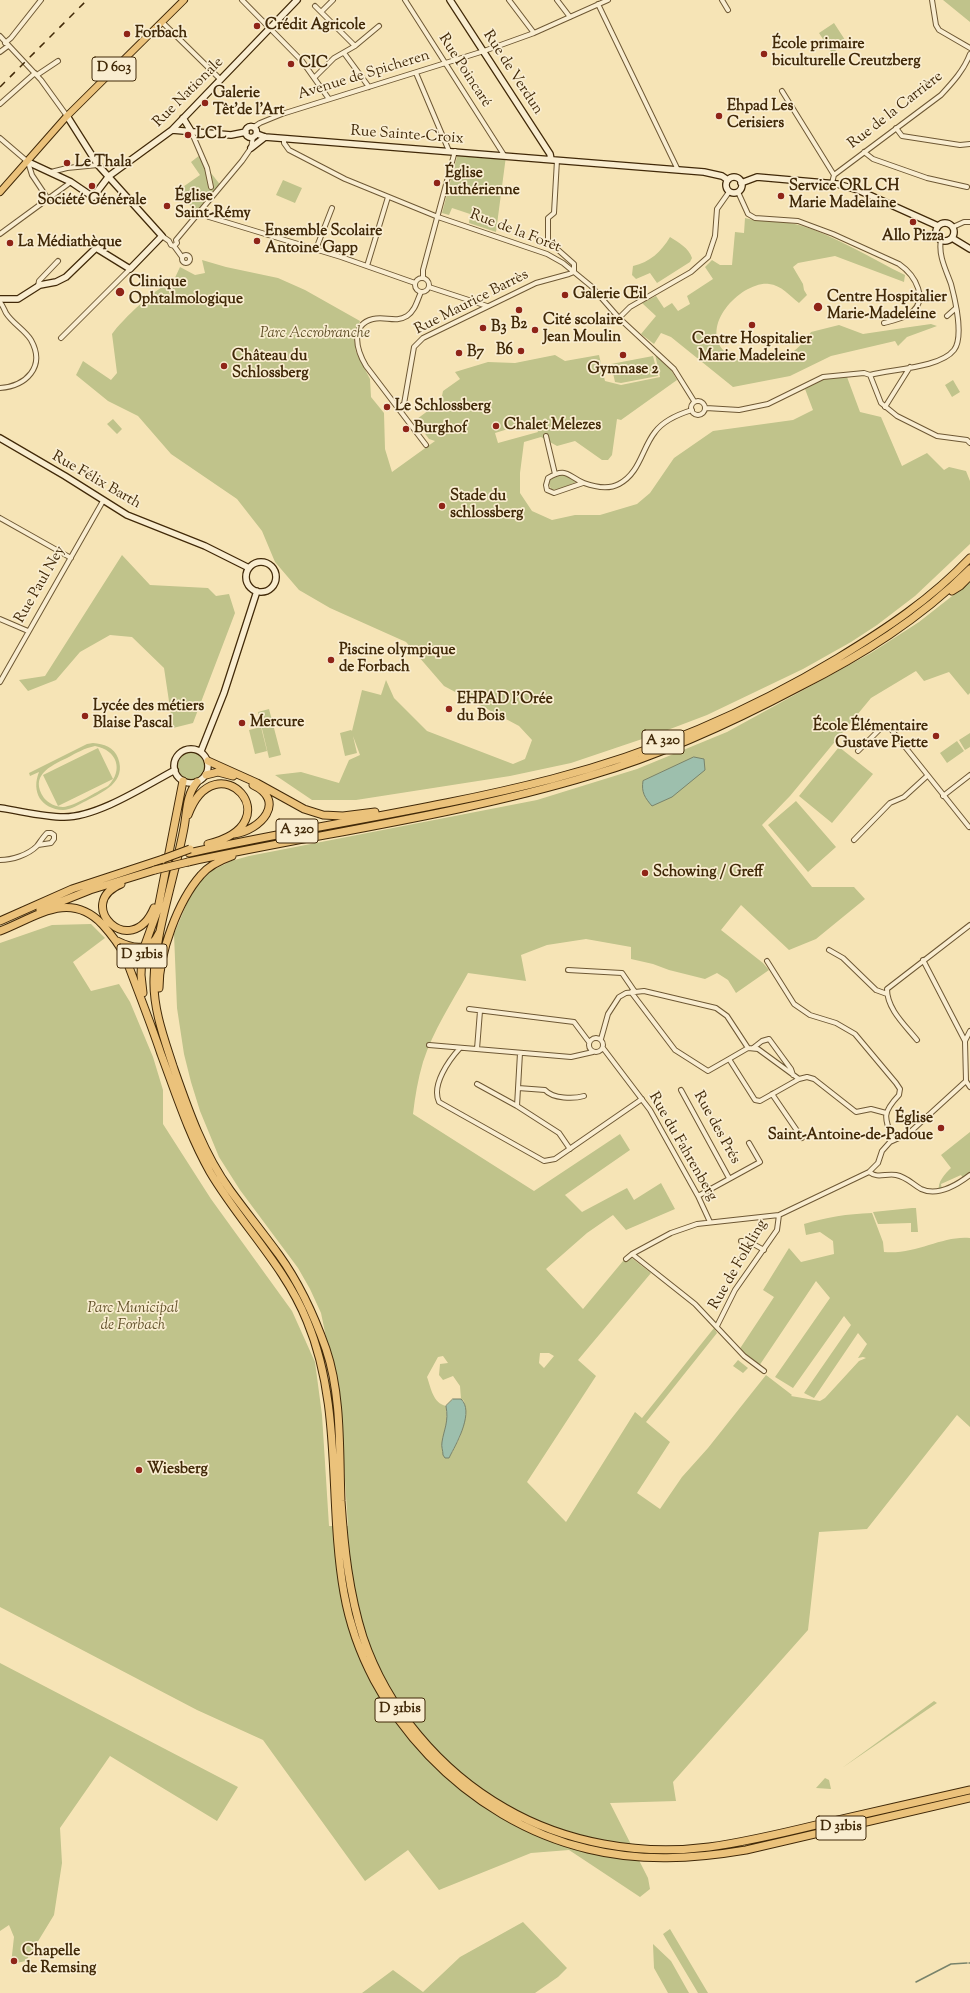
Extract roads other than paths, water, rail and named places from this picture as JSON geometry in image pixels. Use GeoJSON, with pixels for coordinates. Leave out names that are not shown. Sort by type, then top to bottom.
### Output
{"type":"FeatureCollection","features":[{"type":"Feature","properties":{"kind":"highway","name":"A 320"},"geometry":{"type":"LineString","coordinates":[[189,851],[484,795],[554,778],[620,758],[711,723],[808,676],[899,620],[931,595],[970,558]]}},
{"type":"Feature","properties":{"kind":"highway","name":"A 320"},"geometry":{"type":"LineString","coordinates":[[0,930],[50,906],[90,890],[155,870],[256,847],[453,809],[563,784],[628,763],[676,745],[746,715],[813,680],[890,636],[941,597],[970,569]]}},
{"type":"Feature","properties":{"kind":"highway"},"geometry":{"type":"LineString","coordinates":[[941,597],[960,586],[970,576]]}},
{"type":"Feature","properties":{"kind":"highway"},"geometry":{"type":"LineString","coordinates":[[208,760],[257,783],[304,809],[323,815],[343,816],[406,811]]}},
{"type":"Feature","properties":{"kind":"highway"},"geometry":{"type":"LineString","coordinates":[[0,921],[72,889],[213,843],[234,834],[250,830],[260,823],[267,814],[269,808],[268,800],[264,793],[257,787],[227,773],[218,772],[206,775]]}},
{"type":"Feature","properties":{"kind":"highway","name":"D 31bis"},"geometry":{"type":"LineString","coordinates":[[183,781],[154,921],[144,947],[141,988],[149,1019],[195,1144],[212,1175],[273,1261],[307,1320],[322,1362],[330,1415],[338,1561],[344,1598],[358,1643],[373,1680],[400,1724],[432,1761],[473,1796],[503,1815],[534,1830],[587,1849],[626,1856],[665,1859],[711,1856],[746,1850],[970,1798]]}},
{"type":"Feature","properties":{"kind":"highway","name":"D 31bis"},"geometry":{"type":"LineString","coordinates":[[197,782],[191,789],[188,797],[184,829],[162,925],[154,976],[154,994],[165,1040],[189,1112],[205,1149],[227,1186],[279,1255],[296,1281],[314,1315],[330,1361],[337,1413],[346,1560],[355,1608],[364,1640],[381,1678],[405,1718],[437,1756],[478,1790],[507,1809],[546,1827],[590,1841],[665,1850],[709,1847],[780,1834],[970,1790]]}},
{"type":"Feature","properties":{"kind":"highway"},"geometry":{"type":"LineString","coordinates":[[184,829],[198,797],[215,785],[226,784],[236,787],[243,794],[247,802],[246,819],[242,827],[234,834]]}},
{"type":"Feature","properties":{"kind":"highway"},"geometry":{"type":"LineString","coordinates":[[165,1040],[159,1002],[162,958],[170,933],[184,903],[197,880],[209,867],[224,859],[256,847]]}},
{"type":"Feature","properties":{"kind":"highway"},"geometry":{"type":"LineString","coordinates":[[137,876],[109,890],[105,896],[103,912],[111,925],[118,930],[129,931],[139,928],[151,916],[160,895]]}},
{"type":"Feature","properties":{"kind":"highway"},"geometry":{"type":"LineString","coordinates":[[0,930],[62,907],[73,907],[85,910],[95,917],[117,941],[125,956],[149,1019]]}},
{"type":"Feature","properties":{"kind":"highway"},"geometry":{"type":"LineString","coordinates":[[117,941],[130,947],[144,947],[154,940],[162,925]]}},
{"type":"Feature","properties":{"kind":"main road","name":"D 603"},"geometry":{"type":"LineString","coordinates":[[0,192],[67,116],[184,0]]}},
{"type":"Feature","properties":{"kind":"main road","name":"Rue Nationale"},"geometry":{"type":"LineString","coordinates":[[71,182],[93,197],[109,176],[172,130],[297,0]]}},
{"type":"Feature","properties":{"kind":"main road","name":"Rue de Verdun"},"geometry":{"type":"LineString","coordinates":[[450,0],[554,160]]}},
{"type":"Feature","properties":{"kind":"main road"},"geometry":{"type":"LineString","coordinates":[[0,302],[18,299],[38,286],[66,277],[96,248],[130,269],[162,236],[98,165],[67,116]]}},
{"type":"Feature","properties":{"kind":"main road"},"geometry":{"type":"LineString","coordinates":[[183,118],[191,131]]}},
{"type":"Feature","properties":{"kind":"main road"},"geometry":{"type":"LineString","coordinates":[[172,130],[231,135],[246,132],[248,128],[254,127],[255,136]]}},
{"type":"Feature","properties":{"kind":"main road","name":"Rue Sainte-Croix"},"geometry":{"type":"LineString","coordinates":[[246,132],[248,137],[255,136],[452,151],[678,170],[715,174],[728,180]]}},
{"type":"Feature","properties":{"kind":"main road"},"geometry":{"type":"LineString","coordinates":[[252,148],[265,137]]}},
{"type":"Feature","properties":{"kind":"main road"},"geometry":{"type":"LineString","coordinates":[[28,162],[71,182]]}},
{"type":"Feature","properties":{"kind":"main road"},"geometry":{"type":"LineString","coordinates":[[741,183],[757,177],[832,183],[858,190],[938,226]]}},
{"type":"Feature","properties":{"kind":"main road"},"geometry":{"type":"LineString","coordinates":[[736,178],[741,183],[741,189],[734,193],[729,192],[726,186],[728,180],[736,178]]}},
{"type":"Feature","properties":{"kind":"main road"},"geometry":{"type":"LineString","coordinates":[[946,222],[953,227],[955,233],[949,240],[941,240],[937,236],[936,231],[938,226],[946,222]]}},
{"type":"Feature","properties":{"kind":"main road"},"geometry":{"type":"LineString","coordinates":[[952,238],[970,249]]}},
{"type":"Feature","properties":{"kind":"main road","name":"Rue Félix Barth"},"geometry":{"type":"LineString","coordinates":[[0,438],[65,476],[127,515],[205,546],[249,568]]}},
{"type":"Feature","properties":{"kind":"main road"},"geometry":{"type":"LineString","coordinates":[[266,562],[275,570],[276,577],[273,586],[268,590],[258,591],[249,585],[246,579],[249,568],[254,564],[266,562]]}},
{"type":"Feature","properties":{"kind":"main road"},"geometry":{"type":"LineString","coordinates":[[201,751],[232,671],[258,591]]}},
{"type":"Feature","properties":{"kind":"main road"},"geometry":{"type":"LineString","coordinates":[[191,748],[201,751],[208,760],[209,765],[206,775],[197,782],[183,781],[178,777],[175,770],[175,760],[181,751],[191,748]]}},
{"type":"Feature","properties":{"kind":"main road"},"geometry":{"type":"LineString","coordinates":[[0,808],[65,817],[82,815],[108,806],[175,770]]}},
{"type":"Feature","properties":{"kind":"street"},"geometry":{"type":"LineString","coordinates":[[0,52],[41,0]]}},
{"type":"Feature","properties":{"kind":"street"},"geometry":{"type":"LineString","coordinates":[[242,0],[289,47],[315,77],[329,99]]}},
{"type":"Feature","properties":{"kind":"street"},"geometry":{"type":"LineString","coordinates":[[321,12],[333,0]]}},
{"type":"Feature","properties":{"kind":"street","name":"Rue Poincaré"},"geometry":{"type":"LineString","coordinates":[[405,0],[504,155]]}},
{"type":"Feature","properties":{"kind":"street"},"geometry":{"type":"LineString","coordinates":[[509,0],[534,33]]}},
{"type":"Feature","properties":{"kind":"street"},"geometry":{"type":"LineString","coordinates":[[557,0],[570,17]]}},
{"type":"Feature","properties":{"kind":"street","name":"Avenue de Spicheren"},"geometry":{"type":"LineString","coordinates":[[254,127],[277,116],[416,73],[534,33],[606,0]]}},
{"type":"Feature","properties":{"kind":"street"},"geometry":{"type":"LineString","coordinates":[[722,0],[728,10]]}},
{"type":"Feature","properties":{"kind":"street"},"geometry":{"type":"LineString","coordinates":[[932,0],[936,25],[939,30],[970,48]]}},
{"type":"Feature","properties":{"kind":"street"},"geometry":{"type":"LineString","coordinates":[[598,4],[678,170]]}},
{"type":"Feature","properties":{"kind":"street"},"geometry":{"type":"LineString","coordinates":[[315,6],[355,46]]}},
{"type":"Feature","properties":{"kind":"street"},"geometry":{"type":"LineString","coordinates":[[162,22],[220,79]]}},
{"type":"Feature","properties":{"kind":"street"},"geometry":{"type":"LineString","coordinates":[[315,77],[334,58],[355,46],[379,26]]}},
{"type":"Feature","properties":{"kind":"street"},"geometry":{"type":"LineString","coordinates":[[0,36],[36,74],[67,116]]}},
{"type":"Feature","properties":{"kind":"street"},"geometry":{"type":"LineString","coordinates":[[344,53],[369,87]]}},
{"type":"Feature","properties":{"kind":"street","name":"Rue de la Carrière"},"geometry":{"type":"LineString","coordinates":[[834,175],[941,95],[956,79],[970,54]]}},
{"type":"Feature","properties":{"kind":"street"},"geometry":{"type":"LineString","coordinates":[[0,104],[36,74],[58,61]]}},
{"type":"Feature","properties":{"kind":"street"},"geometry":{"type":"LineString","coordinates":[[416,73],[452,151],[423,277]]}},
{"type":"Feature","properties":{"kind":"street"},"geometry":{"type":"LineString","coordinates":[[782,91],[834,175],[832,183]]}},
{"type":"Feature","properties":{"kind":"street"},"geometry":{"type":"LineString","coordinates":[[896,128],[902,136],[960,145],[970,144]]}},
{"type":"Feature","properties":{"kind":"street"},"geometry":{"type":"LineString","coordinates":[[191,131],[207,168],[211,187]]}},
{"type":"Feature","properties":{"kind":"street"},"geometry":{"type":"LineString","coordinates":[[174,246],[177,243],[176,240],[252,148],[255,136]]}},
{"type":"Feature","properties":{"kind":"street"},"geometry":{"type":"LineString","coordinates":[[0,138],[28,162],[32,175],[48,199]]}},
{"type":"Feature","properties":{"kind":"street","name":"Rue de la Forêt"},"geometry":{"type":"LineString","coordinates":[[284,139],[284,143],[289,150],[345,180],[438,217],[547,254],[574,272],[591,286],[619,318],[674,369],[694,401]]}},
{"type":"Feature","properties":{"kind":"street"},"geometry":{"type":"LineString","coordinates":[[864,152],[873,159],[927,178],[967,187]]}},
{"type":"Feature","properties":{"kind":"street"},"geometry":{"type":"LineString","coordinates":[[554,160],[554,213],[548,218],[548,241],[574,264],[574,272]]}},
{"type":"Feature","properties":{"kind":"street"},"geometry":{"type":"LineString","coordinates":[[50,172],[67,168],[98,165]]}},
{"type":"Feature","properties":{"kind":"street"},"geometry":{"type":"LineString","coordinates":[[0,234],[71,182]]}},
{"type":"Feature","properties":{"kind":"street"},"geometry":{"type":"LineString","coordinates":[[619,318],[630,307],[691,272],[708,257],[714,236],[717,209],[729,192]]}},
{"type":"Feature","properties":{"kind":"street"},"geometry":{"type":"LineString","coordinates":[[738,192],[748,214],[755,218],[798,221],[846,240],[899,264],[907,270],[913,276],[920,293],[917,305],[907,315],[884,323]]}},
{"type":"Feature","properties":{"kind":"street"},"geometry":{"type":"LineString","coordinates":[[367,266],[388,197]]}},
{"type":"Feature","properties":{"kind":"street"},"geometry":{"type":"LineString","coordinates":[[316,249],[332,208]]}},
{"type":"Feature","properties":{"kind":"street"},"geometry":{"type":"LineString","coordinates":[[201,211],[209,217],[316,249],[415,283]]}},
{"type":"Feature","properties":{"kind":"street"},"geometry":{"type":"LineString","coordinates":[[953,227],[964,222],[970,222]]}},
{"type":"Feature","properties":{"kind":"street"},"geometry":{"type":"LineString","coordinates":[[162,236],[169,241],[182,256]]}},
{"type":"Feature","properties":{"kind":"street"},"geometry":{"type":"LineString","coordinates":[[169,241],[172,239],[176,240]]}},
{"type":"Feature","properties":{"kind":"street"},"geometry":{"type":"LineString","coordinates":[[692,410],[691,407],[694,401],[702,403],[706,408],[738,410],[768,404],[823,377],[864,373],[870,375],[945,358],[954,349],[958,339],[954,294],[940,254],[941,240]]}},
{"type":"Feature","properties":{"kind":"street"},"geometry":{"type":"LineString","coordinates":[[38,286],[39,282],[58,261]]}},
{"type":"Feature","properties":{"kind":"street"},"geometry":{"type":"LineString","coordinates":[[61,338],[130,269]]}},
{"type":"Feature","properties":{"kind":"street","name":"Rue Maurice Barrès"},"geometry":{"type":"LineString","coordinates":[[399,407],[404,404],[414,347],[417,342],[536,283],[574,272]]}},
{"type":"Feature","properties":{"kind":"street"},"geometry":{"type":"LineString","coordinates":[[420,292],[416,288],[415,283],[418,278],[423,277],[428,279],[429,288]]}},
{"type":"Feature","properties":{"kind":"street"},"geometry":{"type":"LineString","coordinates":[[429,288],[487,306]]}},
{"type":"Feature","properties":{"kind":"street"},"geometry":{"type":"LineString","coordinates":[[420,292],[426,291],[429,288]]}},
{"type":"Feature","properties":{"kind":"street"},"geometry":{"type":"LineString","coordinates":[[420,292],[414,309],[409,315],[396,320],[373,319],[361,328],[356,340],[359,354],[366,366],[399,407],[426,445]]}},
{"type":"Feature","properties":{"kind":"street"},"geometry":{"type":"LineString","coordinates":[[4,308],[7,300]]}},
{"type":"Feature","properties":{"kind":"street"},"geometry":{"type":"LineString","coordinates":[[0,302],[6,313],[29,337],[35,349],[36,361],[32,373],[25,381],[14,386],[0,388]]}},
{"type":"Feature","properties":{"kind":"street"},"geometry":{"type":"LineString","coordinates":[[956,308],[947,316],[957,317]]}},
{"type":"Feature","properties":{"kind":"street"},"geometry":{"type":"LineString","coordinates":[[885,407],[910,367]]}},
{"type":"Feature","properties":{"kind":"street"},"geometry":{"type":"LineString","coordinates":[[870,375],[881,403],[897,416],[937,436],[966,440],[970,443]]}},
{"type":"Feature","properties":{"kind":"street"},"geometry":{"type":"LineString","coordinates":[[692,410],[694,413],[700,414],[704,413],[706,408]]}},
{"type":"Feature","properties":{"kind":"street"},"geometry":{"type":"LineString","coordinates":[[583,483],[554,493],[547,490],[546,485],[548,478],[561,472],[572,474],[583,483],[606,488],[621,483],[642,459],[656,431],[667,421],[692,410]]}},
{"type":"Feature","properties":{"kind":"street"},"geometry":{"type":"LineString","coordinates":[[546,436],[555,474]]}},
{"type":"Feature","properties":{"kind":"street","name":"Rue Paul Ney"},"geometry":{"type":"LineString","coordinates":[[0,682],[103,501]]}},
{"type":"Feature","properties":{"kind":"street"},"geometry":{"type":"LineString","coordinates":[[0,518],[71,558]]}},
{"type":"Feature","properties":{"kind":"street"},"geometry":{"type":"LineString","coordinates":[[0,619],[28,631]]}},
{"type":"Feature","properties":{"kind":"street"},"geometry":{"type":"LineString","coordinates":[[858,751],[881,728],[890,728],[943,796],[970,827]]}},
{"type":"Feature","properties":{"kind":"street"},"geometry":{"type":"LineString","coordinates":[[943,796],[970,775]]}},
{"type":"Feature","properties":{"kind":"street"},"geometry":{"type":"LineString","coordinates":[[854,840],[890,803],[904,797],[927,776]]}},
{"type":"Feature","properties":{"kind":"street"},"geometry":{"type":"LineString","coordinates":[[0,860],[7,860],[21,855],[38,845]]}},
{"type":"Feature","properties":{"kind":"street"},"geometry":{"type":"LineString","coordinates":[[917,1040],[887,1000],[888,988],[970,925]]}},
{"type":"Feature","properties":{"kind":"street"},"geometry":{"type":"LineString","coordinates":[[829,950],[843,958],[876,990],[887,994]]}},
{"type":"Feature","properties":{"kind":"street"},"geometry":{"type":"LineString","coordinates":[[923,960],[965,1041],[968,1079],[970,1086]]}},
{"type":"Feature","properties":{"kind":"street"},"geometry":{"type":"LineString","coordinates":[[767,961],[794,1004],[810,1015],[836,1023],[855,1034],[896,1083],[900,1089],[899,1095],[890,1104],[886,1112],[893,1140]]}},
{"type":"Feature","properties":{"kind":"street"},"geometry":{"type":"LineString","coordinates":[[568,970],[622,973],[633,992],[675,1050],[708,1071],[748,1048],[753,1048],[758,1049],[799,1079]]}},
{"type":"Feature","properties":{"kind":"street"},"geometry":{"type":"LineString","coordinates":[[429,1045],[477,1050],[571,1056],[599,1052],[603,1048],[601,1039],[608,1014],[619,997],[633,992],[644,991],[716,1008],[727,1016],[748,1048]]}},
{"type":"Feature","properties":{"kind":"street"},"geometry":{"type":"LineString","coordinates":[[469,1010],[574,1022],[589,1042],[589,1048],[594,1052]]}},
{"type":"Feature","properties":{"kind":"street"},"geometry":{"type":"LineString","coordinates":[[477,1050],[480,1011]]}},
{"type":"Feature","properties":{"kind":"street"},"geometry":{"type":"LineString","coordinates":[[965,1041],[970,1031]]}},
{"type":"Feature","properties":{"kind":"street"},"geometry":{"type":"LineString","coordinates":[[589,1042],[593,1038],[601,1039]]}},
{"type":"Feature","properties":{"kind":"street"},"geometry":{"type":"LineString","coordinates":[[753,1048],[762,1041],[769,1039],[791,1069],[793,1075]]}},
{"type":"Feature","properties":{"kind":"street"},"geometry":{"type":"LineString","coordinates":[[460,1048],[451,1057],[437,1086],[437,1097],[439,1102],[544,1161],[555,1160],[642,1100]]}},
{"type":"Feature","properties":{"kind":"street","name":"Rue du Fahrenberg"},"geometry":{"type":"LineString","coordinates":[[603,1048],[650,1110],[698,1196],[710,1222]]}},
{"type":"Feature","properties":{"kind":"street"},"geometry":{"type":"LineString","coordinates":[[517,1106],[520,1053]]}},
{"type":"Feature","properties":{"kind":"street"},"geometry":{"type":"LineString","coordinates":[[729,1059],[755,1100],[760,1101],[799,1079],[807,1077],[814,1079],[856,1112],[871,1109],[886,1112]]}},
{"type":"Feature","properties":{"kind":"street"},"geometry":{"type":"LineString","coordinates":[[626,1259],[632,1254],[671,1233],[697,1224],[779,1215],[869,1172],[878,1163],[882,1151],[893,1140],[908,1134],[968,1079]]}},
{"type":"Feature","properties":{"kind":"street"},"geometry":{"type":"LineString","coordinates":[[477,1084],[517,1106],[559,1133],[570,1149]]}},
{"type":"Feature","properties":{"kind":"street"},"geometry":{"type":"LineString","coordinates":[[518,1088],[545,1090],[548,1094],[575,1098],[584,1096]]}},
{"type":"Feature","properties":{"kind":"street","name":"Rue des Prés"},"geometry":{"type":"LineString","coordinates":[[681,1090],[730,1178]]}},
{"type":"Feature","properties":{"kind":"street"},"geometry":{"type":"LineString","coordinates":[[772,1094],[802,1138]]}},
{"type":"Feature","properties":{"kind":"street"},"geometry":{"type":"LineString","coordinates":[[698,1196],[760,1162],[750,1143]]}},
{"type":"Feature","properties":{"kind":"street"},"geometry":{"type":"LineString","coordinates":[[869,1172],[877,1176],[895,1174],[930,1192],[941,1191],[951,1187],[970,1175]]}},
{"type":"Feature","properties":{"kind":"street","name":"Rue de Folkling"},"geometry":{"type":"LineString","coordinates":[[718,1326],[735,1290],[777,1230],[779,1215]]}},
{"type":"Feature","properties":{"kind":"street"},"geometry":{"type":"LineString","coordinates":[[741,1241],[748,1241],[764,1250]]}},
{"type":"Feature","properties":{"kind":"street"},"geometry":{"type":"LineString","coordinates":[[632,1254],[695,1304],[718,1326],[744,1356],[764,1371]]}},
{"type":"Feature","properties":{"kind":"waterway"},"geometry":{"type":"LineString","coordinates":[[916,1982],[951,1964],[967,1963]]}},
{"type":"Feature","properties":{"kind":"railway"},"geometry":{"type":"LineString","coordinates":[[0,87],[87,0]]}},
{"type":"Feature","properties":{"kind":"place","name":"Crédit Agricole"},"geometry":{"type":"Point","coordinates":[257,26]}},
{"type":"Feature","properties":{"kind":"place","name":"Forbach"},"geometry":{"type":"Point","coordinates":[127,34]}},
{"type":"Feature","properties":{"kind":"place","name":"École primaire biculturelle Creutzberg"},"geometry":{"type":"Point","coordinates":[764,54]}},
{"type":"Feature","properties":{"kind":"place","name":"CIC"},"geometry":{"type":"Point","coordinates":[291,64]}},
{"type":"Feature","properties":{"kind":"place","name":"Galerie Têt'de l'Art"},"geometry":{"type":"Point","coordinates":[205,103]}},
{"type":"Feature","properties":{"kind":"place","name":"Ehpad Les Cerisiers"},"geometry":{"type":"Point","coordinates":[719,116]}},
{"type":"Feature","properties":{"kind":"place","name":"LCL"},"geometry":{"type":"Point","coordinates":[188,135]}},
{"type":"Feature","properties":{"kind":"place","name":"Le Thala"},"geometry":{"type":"Point","coordinates":[67,163]}},
{"type":"Feature","properties":{"kind":"place","name":"Église luthérienne"},"geometry":{"type":"Point","coordinates":[437,183]}},
{"type":"Feature","properties":{"kind":"place","name":"Société Générale"},"geometry":{"type":"Point","coordinates":[92,186]}},
{"type":"Feature","properties":{"kind":"place","name":"Service ORL CH Marie Madelaine"},"geometry":{"type":"Point","coordinates":[781,196]}},
{"type":"Feature","properties":{"kind":"place","name":"Église Saint-Rémy"},"geometry":{"type":"Point","coordinates":[167,206]}},
{"type":"Feature","properties":{"kind":"place","name":"Allo Pizza"},"geometry":{"type":"Point","coordinates":[913,222]}},
{"type":"Feature","properties":{"kind":"place","name":"Ensemble Scolaire Antoine Gapp"},"geometry":{"type":"Point","coordinates":[257,241]}},
{"type":"Feature","properties":{"kind":"place","name":"La Médiathèque"},"geometry":{"type":"Point","coordinates":[10,243]}},
{"type":"Feature","properties":{"kind":"place","name":"Clinique Ophtalmologique"},"geometry":{"type":"Point","coordinates":[120,292]}},
{"type":"Feature","properties":{"kind":"place","name":"Galerie Œil"},"geometry":{"type":"Point","coordinates":[565,295]}},
{"type":"Feature","properties":{"kind":"place","name":"Centre Hospitalier Marie-Madeleine"},"geometry":{"type":"Point","coordinates":[818,307]}},
{"type":"Feature","properties":{"kind":"place","name":"B2"},"geometry":{"type":"Point","coordinates":[519,310]}},
{"type":"Feature","properties":{"kind":"place","name":"Centre Hospitalier Marie Madeleine"},"geometry":{"type":"Point","coordinates":[752,325]}},
{"type":"Feature","properties":{"kind":"place","name":"B3"},"geometry":{"type":"Point","coordinates":[483,328]}},
{"type":"Feature","properties":{"kind":"place","name":"Cité scolaire Jean Moulin"},"geometry":{"type":"Point","coordinates":[535,330]}},
{"type":"Feature","properties":{"kind":"place","name":"B6"},"geometry":{"type":"Point","coordinates":[521,351]}},
{"type":"Feature","properties":{"kind":"place","name":"B7"},"geometry":{"type":"Point","coordinates":[459,353]}},
{"type":"Feature","properties":{"kind":"place","name":"Gymnase 2"},"geometry":{"type":"Point","coordinates":[623,355]}},
{"type":"Feature","properties":{"kind":"place","name":"Château du Schlossberg"},"geometry":{"type":"Point","coordinates":[224,366]}},
{"type":"Feature","properties":{"kind":"place","name":"Le Schlossberg"},"geometry":{"type":"Point","coordinates":[387,407]}},
{"type":"Feature","properties":{"kind":"place","name":"Chalet Melezes"},"geometry":{"type":"Point","coordinates":[496,426]}},
{"type":"Feature","properties":{"kind":"place","name":"Burghof"},"geometry":{"type":"Point","coordinates":[406,429]}},
{"type":"Feature","properties":{"kind":"place","name":"Stade du schlossberg"},"geometry":{"type":"Point","coordinates":[442,506]}},
{"type":"Feature","properties":{"kind":"place","name":"Piscine olympique de Forbach"},"geometry":{"type":"Point","coordinates":[331,660]}},
{"type":"Feature","properties":{"kind":"place","name":"EHPAD l'Orée du Bois"},"geometry":{"type":"Point","coordinates":[449,709]}},
{"type":"Feature","properties":{"kind":"place","name":"Lycée des métiers Blaise Pascal"},"geometry":{"type":"Point","coordinates":[85,716]}},
{"type":"Feature","properties":{"kind":"place","name":"Mercure"},"geometry":{"type":"Point","coordinates":[242,723]}},
{"type":"Feature","properties":{"kind":"place","name":"École Élémentaire Gustave Piette"},"geometry":{"type":"Point","coordinates":[936,736]}},
{"type":"Feature","properties":{"kind":"place","name":"Schowing / Greff"},"geometry":{"type":"Point","coordinates":[645,873]}},
{"type":"Feature","properties":{"kind":"place","name":"Église Saint-Antoine-de-Padoue"},"geometry":{"type":"Point","coordinates":[941,1128]}},
{"type":"Feature","properties":{"kind":"place","name":"Wiesberg"},"geometry":{"type":"Point","coordinates":[139,1470]}},
{"type":"Feature","properties":{"kind":"place","name":"Chapelle de Remsing"},"geometry":{"type":"Point","coordinates":[14,1961]}},
{"type":"Feature","properties":{"kind":"park label","name":"Parc Accrobranche"},"geometry":{"type":"Point","coordinates":[315,334]}},
{"type":"Feature","properties":{"kind":"park label","name":"Parc Municipal de Forbach"},"geometry":{"type":"Point","coordinates":[133,1318]}}]}
